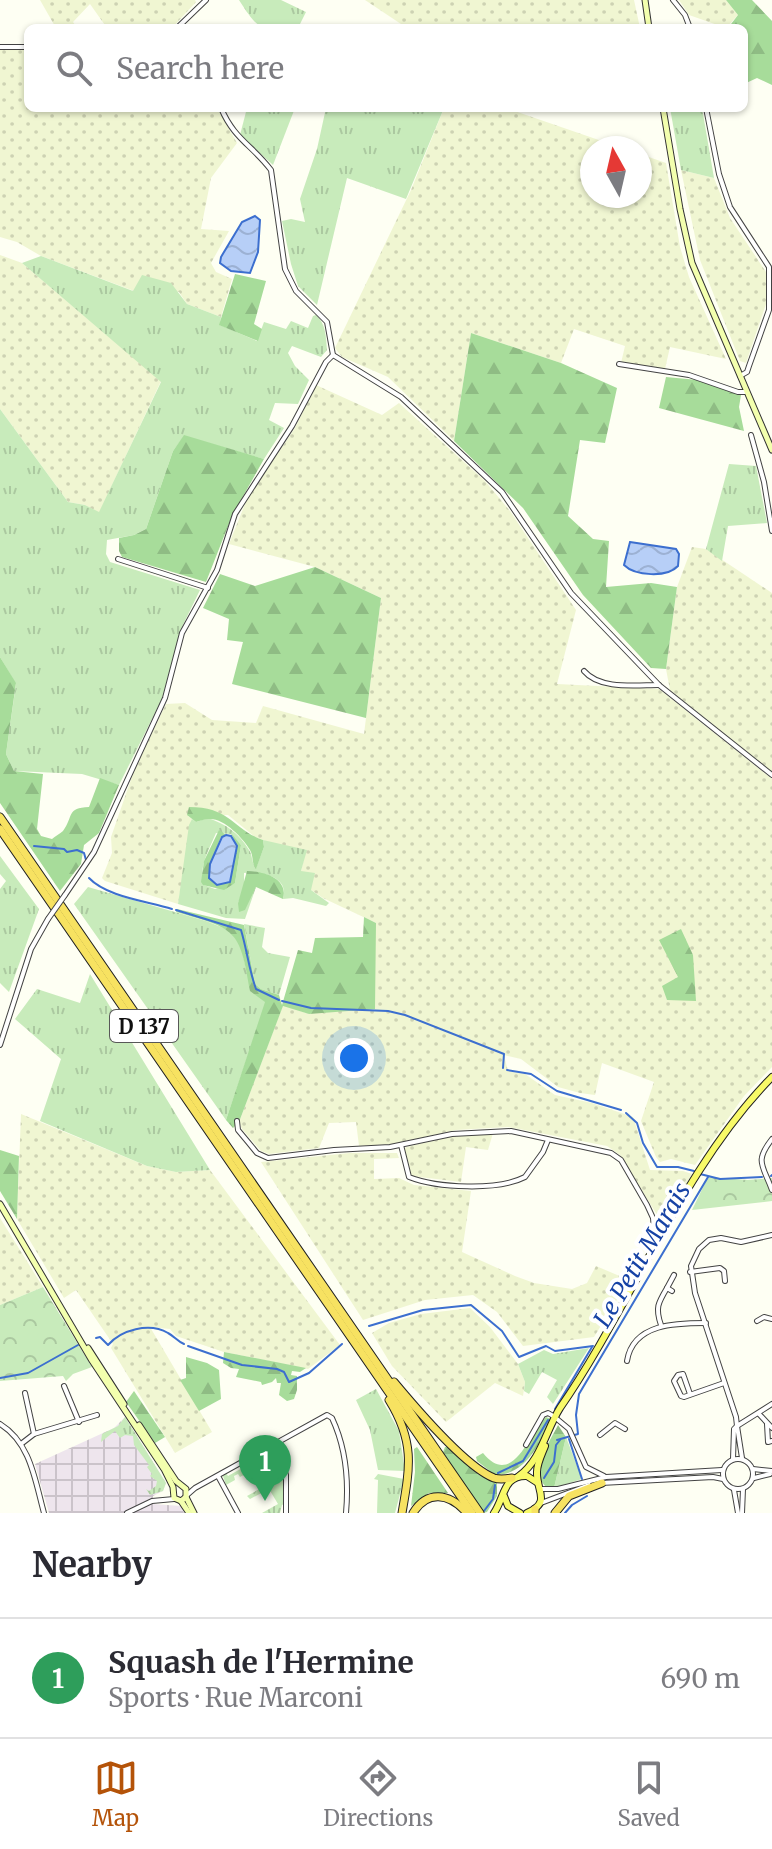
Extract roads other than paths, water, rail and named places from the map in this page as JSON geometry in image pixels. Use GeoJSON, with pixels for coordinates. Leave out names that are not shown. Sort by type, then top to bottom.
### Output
{"type":"FeatureCollection","features":[{"type":"Feature","properties":{"kind":"highway","name":"D 137"},"geometry":{"type":"LineString","coordinates":[[0,817],[474,1512]]}},
{"type":"Feature","properties":{"kind":"highway","name":"D 137"},"geometry":{"type":"LineString","coordinates":[[0,829],[355,1338]]}},
{"type":"Feature","properties":{"kind":"highway"},"geometry":{"type":"LineString","coordinates":[[355,1338],[456,1448],[491,1477],[500,1480],[516,1477]]}},
{"type":"Feature","properties":{"kind":"highway"},"geometry":{"type":"LineString","coordinates":[[355,1338],[406,1437],[409,1474],[402,1513]]}},
{"type":"Feature","properties":{"kind":"highway"},"geometry":{"type":"LineString","coordinates":[[555,1513],[569,1496],[604,1480]]}},
{"type":"Feature","properties":{"kind":"highway"},"geometry":{"type":"LineString","coordinates":[[413,1513],[423,1501],[438,1496],[453,1500],[474,1512]]}},
{"type":"Feature","properties":{"kind":"main road"},"geometry":{"type":"LineString","coordinates":[[645,0],[648,24]]}},
{"type":"Feature","properties":{"kind":"main road"},"geometry":{"type":"LineString","coordinates":[[664,112],[685,239],[701,288],[772,450]]}},
{"type":"Feature","properties":{"kind":"main road"},"geometry":{"type":"LineString","coordinates":[[494,1513],[506,1486],[533,1462],[700,1173],[733,1122],[772,1077]]}},
{"type":"Feature","properties":{"kind":"main road"},"geometry":{"type":"LineString","coordinates":[[0,1204],[191,1513]]}},
{"type":"Feature","properties":{"kind":"main road"},"geometry":{"type":"LineString","coordinates":[[534,1510],[540,1487],[538,1463],[556,1418]]}},
{"type":"Feature","properties":{"kind":"main road"},"geometry":{"type":"LineString","coordinates":[[516,1477],[531,1477],[540,1487]]}},
{"type":"Feature","properties":{"kind":"main road"},"geometry":{"type":"LineString","coordinates":[[504,1496],[513,1512]]}},
{"type":"Feature","properties":{"kind":"street"},"geometry":{"type":"LineString","coordinates":[[181,24],[206,0]]}},
{"type":"Feature","properties":{"kind":"street"},"geometry":{"type":"LineString","coordinates":[[673,0],[688,24]]}},
{"type":"Feature","properties":{"kind":"street"},"geometry":{"type":"LineString","coordinates":[[0,47],[24,47]]}},
{"type":"Feature","properties":{"kind":"street"},"geometry":{"type":"LineString","coordinates":[[223,112],[235,135],[271,170],[285,269],[296,291],[327,322],[333,355],[401,397],[502,492],[571,593],[659,685],[772,775]]}},
{"type":"Feature","properties":{"kind":"street"},"geometry":{"type":"LineString","coordinates":[[707,112],[719,174],[730,207],[771,267],[769,310],[749,366],[740,376]]}},
{"type":"Feature","properties":{"kind":"street"},"geometry":{"type":"LineString","coordinates":[[0,1045],[31,949],[94,852],[112,815],[165,698],[185,625],[217,570],[235,514],[333,355]]}},
{"type":"Feature","properties":{"kind":"street"},"geometry":{"type":"LineString","coordinates":[[619,364],[689,375],[746,392]]}},
{"type":"Feature","properties":{"kind":"street"},"geometry":{"type":"LineString","coordinates":[[751,435],[772,531]]}},
{"type":"Feature","properties":{"kind":"street"},"geometry":{"type":"LineString","coordinates":[[118,559],[208,588]]}},
{"type":"Feature","properties":{"kind":"street"},"geometry":{"type":"LineString","coordinates":[[584,671],[591,678],[605,683],[659,685]]}},
{"type":"Feature","properties":{"kind":"street"},"geometry":{"type":"LineString","coordinates":[[237,1121],[238,1130],[257,1153],[268,1158],[401,1145],[431,1137],[483,1131],[511,1131],[611,1153],[621,1160],[653,1218],[654,1230],[662,1237]]}},
{"type":"Feature","properties":{"kind":"street"},"geometry":{"type":"LineString","coordinates":[[772,1139],[763,1150],[760,1161],[772,1190]]}},
{"type":"Feature","properties":{"kind":"street"},"geometry":{"type":"LineString","coordinates":[[401,1145],[409,1177],[486,1186],[525,1177],[548,1140]]}},
{"type":"Feature","properties":{"kind":"street"},"geometry":{"type":"LineString","coordinates":[[772,1235],[741,1242],[721,1238],[709,1240],[694,1257],[690,1272],[736,1417],[742,1458],[753,1469],[772,1473]]}},
{"type":"Feature","properties":{"kind":"street"},"geometry":{"type":"LineString","coordinates":[[690,1272],[720,1268],[724,1271],[725,1281]]}},
{"type":"Feature","properties":{"kind":"street"},"geometry":{"type":"LineString","coordinates":[[661,1325],[656,1309],[669,1290],[674,1275]]}},
{"type":"Feature","properties":{"kind":"street"},"geometry":{"type":"LineString","coordinates":[[757,1321],[764,1317],[772,1319]]}},
{"type":"Feature","properties":{"kind":"street"},"geometry":{"type":"LineString","coordinates":[[627,1361],[636,1343],[661,1325],[706,1323]]}},
{"type":"Feature","properties":{"kind":"street"},"geometry":{"type":"LineString","coordinates":[[690,1394],[683,1374],[678,1375],[674,1381],[678,1395],[684,1397],[724,1383]]}},
{"type":"Feature","properties":{"kind":"street"},"geometry":{"type":"LineString","coordinates":[[64,1386],[79,1422]]}},
{"type":"Feature","properties":{"kind":"street"},"geometry":{"type":"LineString","coordinates":[[25,1393],[34,1434]]}},
{"type":"Feature","properties":{"kind":"street"},"geometry":{"type":"LineString","coordinates":[[733,1459],[734,1429],[772,1404]]}},
{"type":"Feature","properties":{"kind":"street"},"geometry":{"type":"LineString","coordinates":[[526,1445],[543,1415],[551,1414],[571,1432],[586,1467],[604,1480]]}},
{"type":"Feature","properties":{"kind":"street"},"geometry":{"type":"LineString","coordinates":[[759,1414],[769,1426],[768,1442],[772,1441]]}},
{"type":"Feature","properties":{"kind":"street"},"geometry":{"type":"LineString","coordinates":[[21,1444],[34,1434],[97,1415]]}},
{"type":"Feature","properties":{"kind":"street"},"geometry":{"type":"LineString","coordinates":[[127,1513],[152,1501],[195,1488],[327,1415],[335,1424],[343,1450],[347,1478],[346,1513]]}},
{"type":"Feature","properties":{"kind":"street"},"geometry":{"type":"LineString","coordinates":[[600,1435],[615,1423],[625,1429]]}},
{"type":"Feature","properties":{"kind":"street"},"geometry":{"type":"LineString","coordinates":[[0,1424],[21,1444],[44,1513]]}},
{"type":"Feature","properties":{"kind":"street"},"geometry":{"type":"LineString","coordinates":[[277,1443],[286,1475],[286,1513]]}},
{"type":"Feature","properties":{"kind":"street"},"geometry":{"type":"LineString","coordinates":[[540,1487],[552,1491],[604,1480],[722,1470],[733,1459],[742,1458]]}},
{"type":"Feature","properties":{"kind":"street"},"geometry":{"type":"LineString","coordinates":[[753,1469],[754,1478]]}},
{"type":"Feature","properties":{"kind":"street"},"geometry":{"type":"LineString","coordinates":[[722,1470],[723,1479],[734,1490],[740,1513]]}},
{"type":"Feature","properties":{"kind":"street"},"geometry":{"type":"LineString","coordinates":[[740,1513],[743,1489],[754,1478],[772,1473]]}},
{"type":"Feature","properties":{"kind":"street"},"geometry":{"type":"LineString","coordinates":[[218,1476],[238,1513]]}},
{"type":"Feature","properties":{"kind":"street"},"geometry":{"type":"LineString","coordinates":[[534,1510],[586,1485],[604,1480],[723,1479]]}},
{"type":"Feature","properties":{"kind":"street"},"geometry":{"type":"LineString","coordinates":[[734,1490],[743,1489]]}},
{"type":"Feature","properties":{"kind":"water"},"geometry":{"type":"Polygon","coordinates":[[[255,216],[260,220],[258,252],[250,273],[231,271],[220,263],[221,257],[242,222],[255,216]]]}},
{"type":"Feature","properties":{"kind":"water"},"geometry":{"type":"Polygon","coordinates":[[[630,542],[676,549],[678,566],[659,574],[629,569],[624,565],[630,542]]]}},
{"type":"Feature","properties":{"kind":"water"},"geometry":{"type":"Polygon","coordinates":[[[231,836],[237,846],[230,882],[217,885],[209,878],[210,864],[222,837],[231,836]]]}},
{"type":"Feature","properties":{"kind":"waterway"},"geometry":{"type":"LineString","coordinates":[[34,846],[64,849],[67,852],[77,850],[84,853],[86,860]]}},
{"type":"Feature","properties":{"kind":"waterway"},"geometry":{"type":"LineString","coordinates":[[89,878],[106,890],[172,909]]}},
{"type":"Feature","properties":{"kind":"waterway"},"geometry":{"type":"LineString","coordinates":[[176,910],[241,930],[256,989],[279,1000]]}},
{"type":"Feature","properties":{"kind":"waterway"},"geometry":{"type":"LineString","coordinates":[[282,1001],[311,1008],[388,1011],[405,1015],[504,1054],[503,1068]]}},
{"type":"Feature","properties":{"kind":"waterway"},"geometry":{"type":"LineString","coordinates":[[507,1070],[531,1074],[557,1091],[621,1110]]}},
{"type":"Feature","properties":{"kind":"waterway"},"geometry":{"type":"LineString","coordinates":[[626,1113],[637,1123],[643,1143],[657,1167],[694,1171]]}},
{"type":"Feature","properties":{"kind":"waterway"},"geometry":{"type":"LineString","coordinates":[[700,1174],[720,1179],[762,1177]]}},
{"type":"Feature","properties":{"kind":"waterway","name":"Le Petit Marais"},"geometry":{"type":"LineString","coordinates":[[557,1440],[578,1434],[576,1415],[579,1394],[708,1177]]}},
{"type":"Feature","properties":{"kind":"waterway","name":"Le Petit Marais"},"geometry":{"type":"LineString","coordinates":[[369,1326],[423,1310],[471,1305],[502,1331],[519,1357],[546,1346],[555,1351],[593,1346]]}},
{"type":"Feature","properties":{"kind":"waterway","name":"Le Petit Marais"},"geometry":{"type":"LineString","coordinates":[[96,1338],[100,1337],[108,1345],[120,1335],[136,1329],[152,1328],[168,1333],[184,1344]]}},
{"type":"Feature","properties":{"kind":"waterway","name":"Le Petit Marais"},"geometry":{"type":"LineString","coordinates":[[188,1346],[242,1365],[277,1369],[284,1372],[289,1382],[309,1373],[342,1344]]}},
{"type":"Feature","properties":{"kind":"waterway","name":"Le Petit Marais"},"geometry":{"type":"LineString","coordinates":[[0,1378],[28,1373],[78,1345]]}},
{"type":"Feature","properties":{"kind":"waterway"},"geometry":{"type":"LineString","coordinates":[[555,1409],[592,1347]]}},
{"type":"Feature","properties":{"kind":"waterway"},"geometry":{"type":"LineString","coordinates":[[498,1473],[523,1461],[548,1420]]}},
{"type":"Feature","properties":{"kind":"waterway"},"geometry":{"type":"LineString","coordinates":[[569,1439],[582,1479]]}},
{"type":"Feature","properties":{"kind":"waterway"},"geometry":{"type":"LineString","coordinates":[[544,1478],[554,1462],[556,1445],[560,1440]]}},
{"type":"Feature","properties":{"kind":"waterway"},"geometry":{"type":"LineString","coordinates":[[484,1511],[493,1499],[495,1485]]}},
{"type":"Feature","properties":{"kind":"waterway"},"geometry":{"type":"LineString","coordinates":[[565,1513],[587,1496]]}},
{"type":"Feature","properties":{"kind":"place","name":"Squash de l'Hermine"},"geometry":{"type":"Point","coordinates":[265,1501]}}]}
